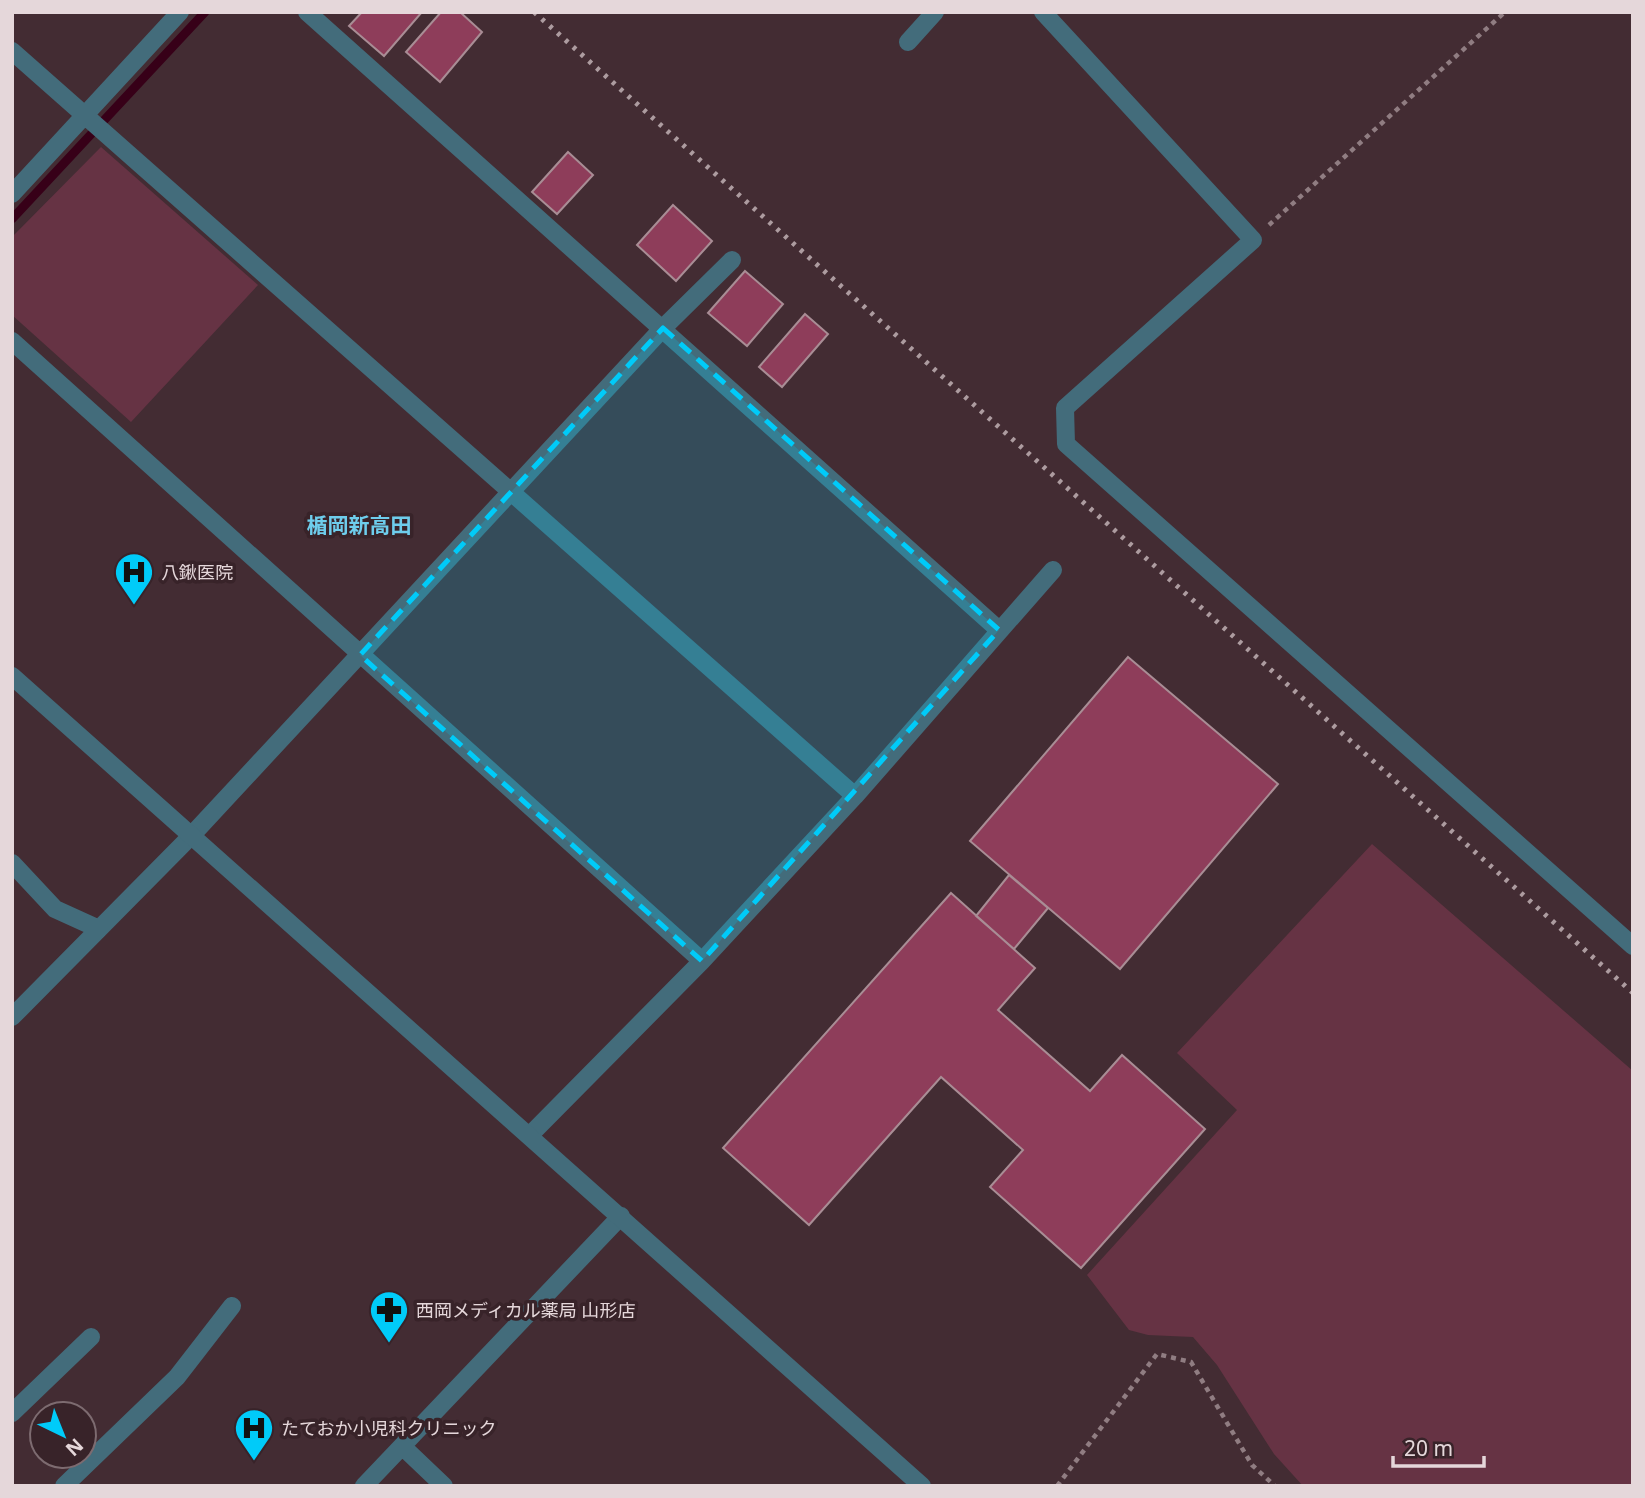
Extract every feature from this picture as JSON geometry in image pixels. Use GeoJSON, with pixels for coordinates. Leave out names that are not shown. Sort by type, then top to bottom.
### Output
{"type":"FeatureCollection","features":[{"type":"Feature","properties":{"kind":"street"},"geometry":{"type":"LineString","coordinates":[[12,194],[180,12]]}},
{"type":"Feature","properties":{"kind":"street"},"geometry":{"type":"LineString","coordinates":[[307,12],[999,630]]}},
{"type":"Feature","properties":{"kind":"street"},"geometry":{"type":"LineString","coordinates":[[908,42],[935,12]]}},
{"type":"Feature","properties":{"kind":"street"},"geometry":{"type":"LineString","coordinates":[[1043,12],[1253,240],[1065,408],[1066,444],[1633,946]]}},
{"type":"Feature","properties":{"kind":"street"},"geometry":{"type":"LineString","coordinates":[[12,51],[855,796]]}},
{"type":"Feature","properties":{"kind":"street"},"geometry":{"type":"LineString","coordinates":[[12,1017],[191,836],[663,328],[732,260]]}},
{"type":"Feature","properties":{"kind":"street"},"geometry":{"type":"LineString","coordinates":[[12,341],[702,961]]}},
{"type":"Feature","properties":{"kind":"street"},"geometry":{"type":"LineString","coordinates":[[530,1135],[702,961],[855,796],[1053,570]]}},
{"type":"Feature","properties":{"kind":"street"},"geometry":{"type":"LineString","coordinates":[[12,676],[922,1486]]}},
{"type":"Feature","properties":{"kind":"street"},"geometry":{"type":"LineString","coordinates":[[12,863],[55,909],[99,929]]}},
{"type":"Feature","properties":{"kind":"street"},"geometry":{"type":"LineString","coordinates":[[364,1486],[621,1216]]}},
{"type":"Feature","properties":{"kind":"street"},"geometry":{"type":"LineString","coordinates":[[64,1486],[177,1377],[232,1306]]}},
{"type":"Feature","properties":{"kind":"street"},"geometry":{"type":"LineString","coordinates":[[12,1413],[91,1337]]}},
{"type":"Feature","properties":{"kind":"street"},"geometry":{"type":"LineString","coordinates":[[402,1446],[444,1486]]}},
{"type":"Feature","properties":{"kind":"path"},"geometry":{"type":"LineString","coordinates":[[1253,240],[1505,12]]}},
{"type":"Feature","properties":{"kind":"path"},"geometry":{"type":"LineString","coordinates":[[1057,1486],[1157,1354],[1191,1362],[1252,1465],[1275,1486]]}},
{"type":"Feature","properties":{"kind":"highlighted area"},"geometry":{"type":"Polygon","coordinates":[[[663,328],[999,630],[702,961],[360,655],[663,328]]]}},
{"type":"Feature","properties":{"kind":"shaded area"},"geometry":{"type":"Polygon","coordinates":[[[101,147],[258,285],[131,422],[12,315],[12,237],[101,147]]]}},
{"type":"Feature","properties":{"kind":"shaded area"},"geometry":{"type":"Polygon","coordinates":[[[1372,844],[1633,1071],[1633,1486],[1303,1486],[1274,1454],[1217,1365],[1193,1337],[1148,1335],[1129,1330],[1087,1275],[1237,1110],[1177,1053],[1372,844]]]}},
{"type":"Feature","properties":{"kind":"building"},"geometry":{"type":"Polygon","coordinates":[[[362,12],[422,12],[384,56],[349,26],[362,12]]]}},
{"type":"Feature","properties":{"kind":"building"},"geometry":{"type":"Polygon","coordinates":[[[441,12],[460,12],[482,32],[440,82],[406,52],[441,12]]]}},
{"type":"Feature","properties":{"kind":"building"},"geometry":{"type":"Polygon","coordinates":[[[568,152],[593,175],[557,214],[532,192],[568,152]]]}},
{"type":"Feature","properties":{"kind":"building"},"geometry":{"type":"Polygon","coordinates":[[[673,205],[712,241],[676,281],[637,245],[673,205]]]}},
{"type":"Feature","properties":{"kind":"building"},"geometry":{"type":"Polygon","coordinates":[[[745,271],[783,304],[747,346],[708,313],[745,271]]]}},
{"type":"Feature","properties":{"kind":"building"},"geometry":{"type":"Polygon","coordinates":[[[805,314],[828,334],[782,387],[759,367],[805,314]]]}},
{"type":"Feature","properties":{"kind":"building"},"geometry":{"type":"Polygon","coordinates":[[[1128,657],[1278,784],[1120,969],[970,841],[1128,657]]]}},
{"type":"Feature","properties":{"kind":"building"},"geometry":{"type":"Polygon","coordinates":[[[1009,875],[1048,908],[1014,949],[976,916],[1009,875]]]}},
{"type":"Feature","properties":{"kind":"building"},"geometry":{"type":"Polygon","coordinates":[[[951,893],[1035,968],[998,1010],[1090,1091],[1122,1055],[1205,1129],[1081,1268],[990,1187],[1023,1150],[941,1077],[809,1225],[723,1148],[951,893]]]}},
{"type":"Feature","properties":{"kind":"waterway"},"geometry":{"type":"LineString","coordinates":[[12,219],[205,12]]}},
{"type":"Feature","properties":{"kind":"railway"},"geometry":{"type":"LineString","coordinates":[[534,12],[1633,993]]}},
{"type":"Feature","properties":{"kind":"place","name":"八鍬医院"},"geometry":{"type":"Point","coordinates":[134,606]}},
{"type":"Feature","properties":{"kind":"place","name":"西岡メディカル薬局 山形店"},"geometry":{"type":"Point","coordinates":[389,1344]}},
{"type":"Feature","properties":{"kind":"place","name":"たておか小児科クリニック"},"geometry":{"type":"Point","coordinates":[254,1462]}},
{"type":"Feature","properties":{"kind":"district","name":"楯岡新高田"},"geometry":{"type":"Point","coordinates":[359,525]}}]}
